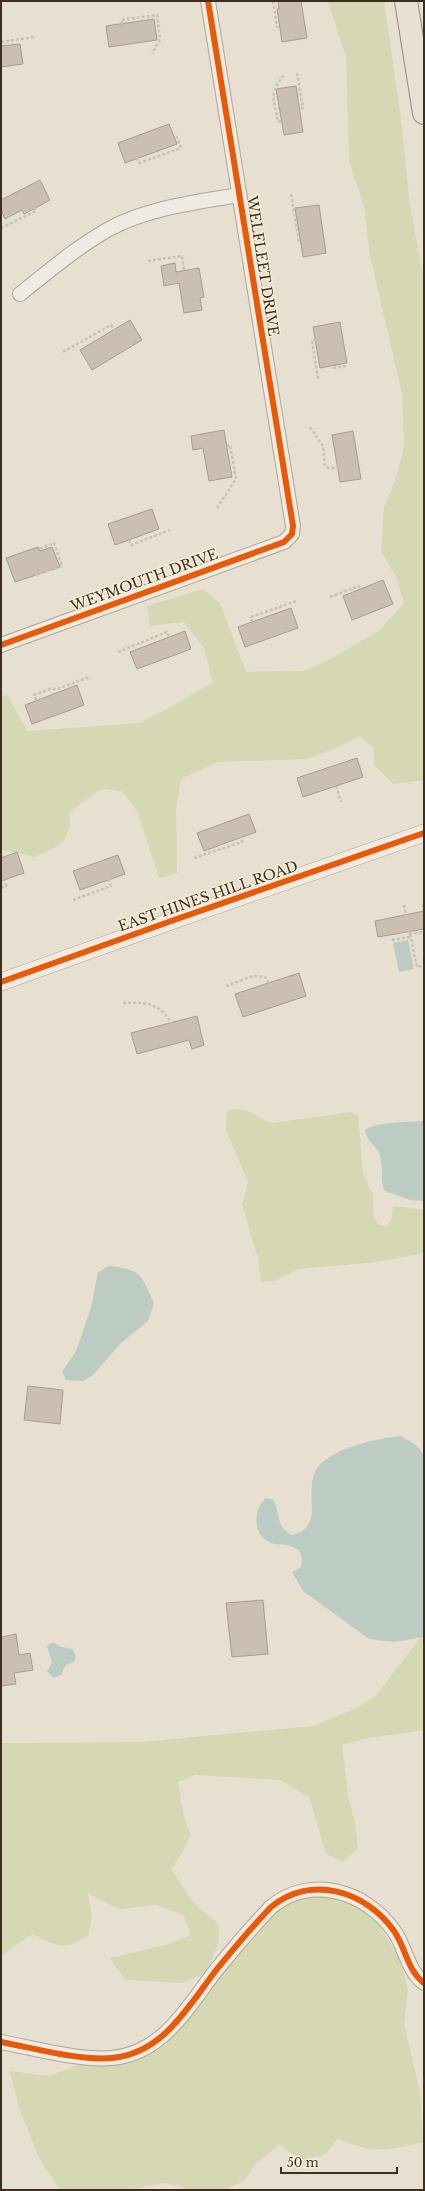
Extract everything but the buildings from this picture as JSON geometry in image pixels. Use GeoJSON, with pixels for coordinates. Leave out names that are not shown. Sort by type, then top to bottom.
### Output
{"type":"FeatureCollection","features":[{"type":"Feature","properties":{"kind":"main road"},"geometry":{"type":"LineString","coordinates":[[406,1],[424,113]]}},
{"type":"Feature","properties":{"kind":"street","name":"WELFLEET DRIVE"},"geometry":{"type":"LineString","coordinates":[[208,1],[293,526],[292,534]]}},
{"type":"Feature","properties":{"kind":"street"},"geometry":{"type":"LineString","coordinates":[[20,294],[76,249],[110,228],[182,204],[239,195]]}},
{"type":"Feature","properties":{"kind":"street","name":"WEYMOUTH DRIVE"},"geometry":{"type":"LineString","coordinates":[[1,645],[284,542],[292,534]]}},
{"type":"Feature","properties":{"kind":"street","name":"EAST HINES HILL ROAD"},"geometry":{"type":"LineString","coordinates":[[1,982],[424,833]]}},
{"type":"Feature","properties":{"kind":"street"},"geometry":{"type":"LineString","coordinates":[[1,2042],[95,2059],[124,2056],[150,2046],[175,2025],[218,1969],[271,1907],[281,1898],[293,1893],[308,1890],[322,1889],[338,1891],[353,1896],[370,1906],[394,1931],[410,1968],[424,1984]]}},
{"type":"Feature","properties":{"kind":"path"},"geometry":{"type":"LineString","coordinates":[[273,1],[277,27],[279,26]]}},
{"type":"Feature","properties":{"kind":"path"},"geometry":{"type":"LineString","coordinates":[[122,24],[121,20],[157,15],[160,39],[152,54]]}},
{"type":"Feature","properties":{"kind":"path"},"geometry":{"type":"LineString","coordinates":[[1,42],[34,37]]}},
{"type":"Feature","properties":{"kind":"path"},"geometry":{"type":"LineString","coordinates":[[297,72],[303,108],[299,108]]}},
{"type":"Feature","properties":{"kind":"path"},"geometry":{"type":"LineString","coordinates":[[281,121],[278,122],[273,94],[274,87],[285,74]]}},
{"type":"Feature","properties":{"kind":"path"},"geometry":{"type":"LineString","coordinates":[[137,158],[139,163],[181,148],[176,135]]}},
{"type":"Feature","properties":{"kind":"path"},"geometry":{"type":"LineString","coordinates":[[291,194],[298,242],[300,241]]}},
{"type":"Feature","properties":{"kind":"path"},"geometry":{"type":"LineString","coordinates":[[1,228],[36,211],[34,208]]}},
{"type":"Feature","properties":{"kind":"path"},"geometry":{"type":"LineString","coordinates":[[148,261],[182,256],[184,270]]}},
{"type":"Feature","properties":{"kind":"path"},"geometry":{"type":"LineString","coordinates":[[63,352],[111,325],[114,330]]}},
{"type":"Feature","properties":{"kind":"path"},"geometry":{"type":"LineString","coordinates":[[316,340],[312,340],[318,379]]}},
{"type":"Feature","properties":{"kind":"path"},"geometry":{"type":"LineString","coordinates":[[333,368],[344,366],[344,364]]}},
{"type":"Feature","properties":{"kind":"path"},"geometry":{"type":"LineString","coordinates":[[310,427],[323,446],[325,466],[329,468],[338,468]]}},
{"type":"Feature","properties":{"kind":"path"},"geometry":{"type":"LineString","coordinates":[[217,508],[236,479],[230,445],[227,446]]}},
{"type":"Feature","properties":{"kind":"path"},"geometry":{"type":"LineString","coordinates":[[129,540],[131,545],[170,530]]}},
{"type":"Feature","properties":{"kind":"path"},"geometry":{"type":"LineString","coordinates":[[35,576],[62,566],[54,543],[39,549]]}},
{"type":"Feature","properties":{"kind":"path"},"geometry":{"type":"LineString","coordinates":[[330,597],[359,586],[361,589]]}},
{"type":"Feature","properties":{"kind":"path"},"geometry":{"type":"LineString","coordinates":[[252,622],[251,617],[296,601]]}},
{"type":"Feature","properties":{"kind":"path"},"geometry":{"type":"LineString","coordinates":[[118,652],[168,632],[170,637]]}},
{"type":"Feature","properties":{"kind":"path"},"geometry":{"type":"LineString","coordinates":[[36,700],[34,695],[50,689],[57,689],[89,677]]}},
{"type":"Feature","properties":{"kind":"path"},"geometry":{"type":"LineString","coordinates":[[336,786],[341,802]]}},
{"type":"Feature","properties":{"kind":"path"},"geometry":{"type":"LineString","coordinates":[[194,858],[242,842],[240,838]]}},
{"type":"Feature","properties":{"kind":"path"},"geometry":{"type":"LineString","coordinates":[[1,888],[6,886],[4,880]]}},
{"type":"Feature","properties":{"kind":"path"},"geometry":{"type":"LineString","coordinates":[[73,900],[111,886],[108,880]]}},
{"type":"Feature","properties":{"kind":"path"},"geometry":{"type":"LineString","coordinates":[[404,905],[409,936],[413,943],[418,967],[422,966]]}},
{"type":"Feature","properties":{"kind":"path"},"geometry":{"type":"LineString","coordinates":[[392,940],[424,932]]}},
{"type":"Feature","properties":{"kind":"path"},"geometry":{"type":"LineString","coordinates":[[226,986],[253,976],[265,977],[270,983]]}},
{"type":"Feature","properties":{"kind":"path"},"geometry":{"type":"LineString","coordinates":[[123,1003],[145,1002],[157,1006],[171,1022]]}},
{"type":"Feature","properties":{"kind":"green space"},"geometry":{"type":"Polygon","coordinates":[[[328,1],[384,1],[400,112],[410,205],[424,281],[424,780],[393,784],[374,765],[374,747],[359,737],[334,749],[306,759],[218,762],[181,779],[176,809],[177,873],[159,878],[137,811],[122,791],[102,789],[70,811],[70,826],[64,841],[48,851],[35,857],[1,849],[1,697],[8,695],[27,731],[140,723],[213,682],[204,648],[184,622],[150,626],[147,606],[203,589],[220,603],[246,672],[303,671],[328,660],[379,631],[404,603],[396,577],[381,551],[384,508],[396,478],[404,447],[402,393],[370,256],[364,206],[349,161],[346,57],[328,1]]]}},
{"type":"Feature","properties":{"kind":"green space"},"geometry":{"type":"Polygon","coordinates":[[[232,1109],[246,1110],[271,1123],[352,1112],[358,1116],[363,1173],[373,1196],[374,1217],[378,1224],[386,1227],[392,1218],[393,1206],[424,1210],[424,1253],[377,1262],[299,1269],[274,1281],[261,1282],[258,1259],[242,1204],[248,1182],[226,1130],[226,1113],[232,1109]]]}},
{"type":"Feature","properties":{"kind":"green space"},"geometry":{"type":"Polygon","coordinates":[[[424,1637],[424,1730],[369,1738],[342,1745],[348,1795],[355,1823],[358,1849],[342,1862],[326,1853],[309,1797],[280,1780],[196,1775],[178,1782],[184,1817],[191,1835],[181,1855],[171,1869],[194,1903],[219,1925],[219,1942],[206,1973],[182,1983],[125,1980],[110,1958],[166,1945],[191,1935],[183,1915],[155,1905],[120,1909],[88,1894],[92,1917],[88,1937],[71,1944],[60,1945],[48,1942],[32,1934],[1,1956],[1,1743],[141,1742],[313,1726],[352,1710],[375,1697],[420,1638],[424,1637]]]}},
{"type":"Feature","properties":{"kind":"green space"},"geometry":{"type":"Polygon","coordinates":[[[311,1896],[338,1896],[359,1906],[378,1924],[399,1957],[408,1989],[404,2024],[420,2092],[423,2142],[380,2150],[362,2147],[338,2139],[325,2155],[302,2160],[279,2145],[256,2164],[245,2180],[228,2189],[182,2190],[184,2188],[164,2183],[128,2190],[60,2190],[39,2158],[19,2108],[10,2071],[49,2076],[78,2065],[108,2066],[137,2060],[166,2045],[248,1940],[279,1906],[311,1896]]]}},
{"type":"Feature","properties":{"kind":"shaded area"},"geometry":{"type":"Polygon","coordinates":[[[408,940],[414,969],[399,972],[393,943],[408,940]]]}},
{"type":"Feature","properties":{"kind":"shaded area"},"geometry":{"type":"Polygon","coordinates":[[[424,1121],[424,1201],[410,1200],[385,1191],[382,1182],[382,1166],[380,1156],[367,1136],[365,1130],[376,1125],[424,1121]]]}},
{"type":"Feature","properties":{"kind":"shaded area"},"geometry":{"type":"Polygon","coordinates":[[[109,1266],[128,1269],[139,1275],[143,1280],[154,1303],[148,1321],[121,1343],[93,1375],[83,1381],[66,1380],[62,1372],[76,1351],[91,1308],[98,1272],[109,1266]]]}},
{"type":"Feature","properties":{"kind":"shaded area"},"geometry":{"type":"Polygon","coordinates":[[[401,1436],[416,1445],[424,1455],[424,1637],[394,1642],[369,1639],[303,1591],[292,1572],[301,1567],[302,1558],[299,1550],[292,1546],[273,1544],[265,1540],[260,1535],[256,1522],[259,1509],[266,1498],[273,1500],[276,1505],[280,1523],[286,1531],[292,1535],[302,1531],[308,1525],[311,1517],[313,1479],[316,1470],[322,1463],[331,1456],[354,1446],[380,1439],[401,1436]]]}},
{"type":"Feature","properties":{"kind":"shaded area"},"geometry":{"type":"Polygon","coordinates":[[[53,1642],[61,1647],[73,1649],[76,1657],[74,1662],[66,1665],[61,1675],[54,1678],[47,1671],[52,1662],[47,1646],[53,1642]]]}},
{"type":"Feature","properties":{"kind":"cycle path"},"geometry":{"type":"LineString","coordinates":[[1,645],[284,542],[292,534],[293,526],[208,1]]}},
{"type":"Feature","properties":{"kind":"cycle path"},"geometry":{"type":"LineString","coordinates":[[1,982],[424,833]]}},
{"type":"Feature","properties":{"kind":"cycle path"},"geometry":{"type":"LineString","coordinates":[[1,2042],[86,2058],[112,2058],[130,2054],[146,2047],[173,2026],[223,1961],[271,1907],[287,1897],[303,1891],[320,1890],[337,1892],[353,1897],[369,1906],[382,1917],[394,1931],[414,1972],[424,1983]]}}]}
